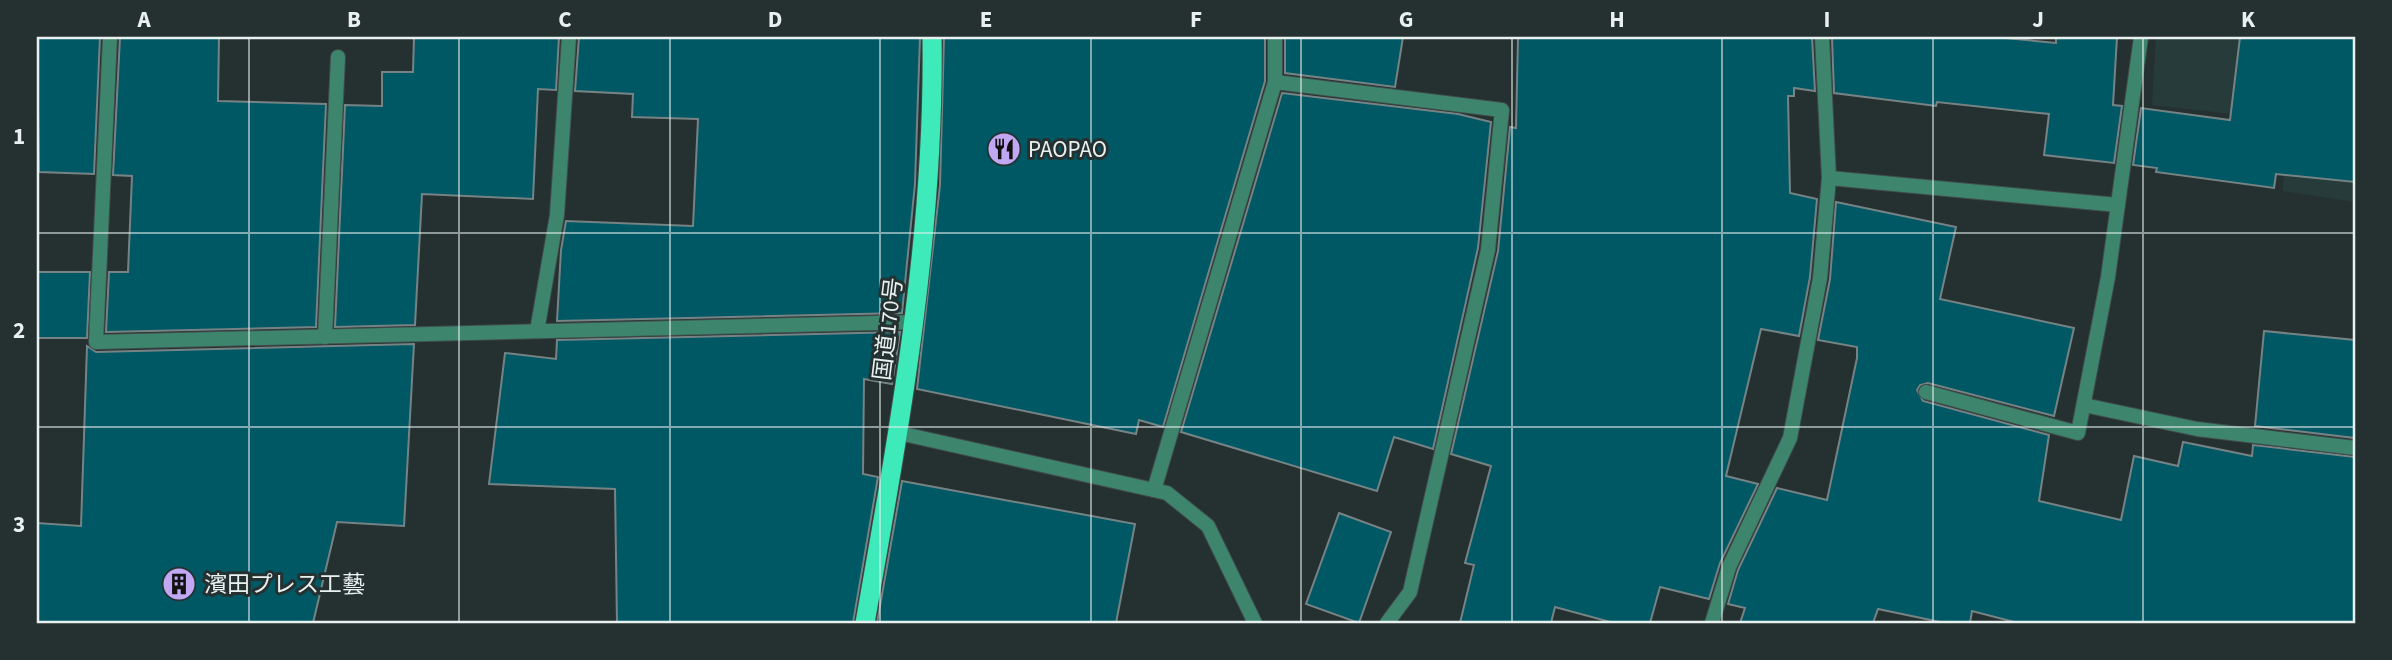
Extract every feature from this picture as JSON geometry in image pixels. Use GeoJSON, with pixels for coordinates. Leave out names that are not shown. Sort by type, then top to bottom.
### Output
{"type":"FeatureCollection","features":[{"type":"Feature","properties":{"kind":"highway","name":"国道170号"},"geometry":{"type":"LineString","coordinates":[[865,623],[916,322],[924,217],[932,37]]}},
{"type":"Feature","properties":{"kind":"street"},"geometry":{"type":"LineString","coordinates":[[110,37],[96,342],[916,322]]}},
{"type":"Feature","properties":{"kind":"street"},"geometry":{"type":"LineString","coordinates":[[537,331],[557,215],[569,37]]}},
{"type":"Feature","properties":{"kind":"street"},"geometry":{"type":"LineString","coordinates":[[1154,490],[1275,82],[1275,37]]}},
{"type":"Feature","properties":{"kind":"street"},"geometry":{"type":"LineString","coordinates":[[1712,623],[1729,567],[1790,438],[1821,278],[1829,178],[1822,37]]}},
{"type":"Feature","properties":{"kind":"street"},"geometry":{"type":"LineString","coordinates":[[1926,392],[2078,433],[2118,205],[2141,37]]}},
{"type":"Feature","properties":{"kind":"street"},"geometry":{"type":"LineString","coordinates":[[325,337],[338,58]]}},
{"type":"Feature","properties":{"kind":"street"},"geometry":{"type":"LineString","coordinates":[[1275,82],[1502,110],[1489,250],[1410,592],[1387,623]]}},
{"type":"Feature","properties":{"kind":"street"},"geometry":{"type":"LineString","coordinates":[[1829,178],[2118,205]]}},
{"type":"Feature","properties":{"kind":"street"},"geometry":{"type":"LineString","coordinates":[[2084,405],[2197,429],[2355,448]]}},
{"type":"Feature","properties":{"kind":"street"},"geometry":{"type":"LineString","coordinates":[[899,433],[1167,493],[1208,526],[1255,623]]}},
{"type":"Feature","properties":{"kind":"shaded area"},"geometry":{"type":"Polygon","coordinates":[[[2156,37],[2355,37],[2355,202],[2283,191],[2286,120],[2152,105],[2156,37]]]}},
{"type":"Feature","properties":{"kind":"building"},"geometry":{"type":"Polygon","coordinates":[[[37,37],[100,37],[94,174],[39,172],[37,37]]]}},
{"type":"Feature","properties":{"kind":"building"},"geometry":{"type":"Polygon","coordinates":[[[120,37],[219,37],[218,101],[326,104],[316,327],[106,332],[109,272],[128,272],[132,176],[113,175],[120,37]]]}},
{"type":"Feature","properties":{"kind":"building"},"geometry":{"type":"Polygon","coordinates":[[[414,37],[559,37],[556,90],[538,89],[533,199],[422,194],[415,325],[335,327],[345,105],[382,106],[382,72],[413,72],[414,37]]]}},
{"type":"Feature","properties":{"kind":"building"},"geometry":{"type":"Polygon","coordinates":[[[579,37],[920,37],[915,184],[902,313],[557,321],[561,250],[566,221],[693,226],[698,119],[632,117],[633,94],[575,91],[579,37]]]}},
{"type":"Feature","properties":{"kind":"building"},"geometry":{"type":"Polygon","coordinates":[[[944,37],[1265,37],[1265,81],[1163,427],[1139,420],[1136,434],[917,389],[940,185],[944,37]]]}},
{"type":"Feature","properties":{"kind":"building"},"geometry":{"type":"Polygon","coordinates":[[[1285,37],[1403,37],[1395,87],[1285,73],[1285,37]]]}},
{"type":"Feature","properties":{"kind":"building"},"geometry":{"type":"Polygon","coordinates":[[[1518,37],[1812,37],[1815,91],[1794,88],[1794,96],[1788,96],[1790,193],[1817,199],[1810,277],[1799,336],[1761,329],[1726,476],[1758,484],[1720,563],[1709,599],[1660,587],[1650,623],[1614,623],[1555,607],[1551,623],[1460,623],[1474,565],[1465,563],[1491,466],[1451,454],[1498,251],[1510,127],[1516,128],[1518,37]]]}},
{"type":"Feature","properties":{"kind":"building"},"geometry":{"type":"Polygon","coordinates":[[[1832,37],[1995,37],[2056,43],[2056,37],[2117,37],[2113,105],[2122,106],[2114,163],[2044,155],[2049,114],[1937,102],[1936,106],[1834,93],[1832,37]]]}},
{"type":"Feature","properties":{"kind":"building"},"geometry":{"type":"Polygon","coordinates":[[[2240,37],[2355,37],[2355,182],[2276,174],[2274,188],[2156,172],[2157,168],[2133,165],[2141,108],[2230,120],[2240,37]]]}},
{"type":"Feature","properties":{"kind":"building"},"geometry":{"type":"Polygon","coordinates":[[[1282,93],[1458,114],[1491,122],[1478,248],[1433,449],[1394,437],[1377,491],[1181,432],[1282,93]]]}},
{"type":"Feature","properties":{"kind":"building"},"geometry":{"type":"Polygon","coordinates":[[[1836,202],[1956,227],[1940,299],[2074,328],[2054,416],[1928,383],[1920,385],[1917,390],[1923,401],[2049,435],[2039,501],[2121,520],[2134,456],[2178,466],[2183,442],[2252,456],[2253,445],[2355,457],[2355,623],[2018,623],[1972,611],[1970,623],[1945,623],[1878,609],[1873,623],[1740,623],[1745,608],[1728,604],[1738,570],[1777,488],[1827,500],[1857,358],[1857,347],[1818,340],[1830,279],[1836,202]]]}},
{"type":"Feature","properties":{"kind":"building"},"geometry":{"type":"Polygon","coordinates":[[[37,272],[90,272],[87,338],[37,338],[37,272]]]}},
{"type":"Feature","properties":{"kind":"building"},"geometry":{"type":"Polygon","coordinates":[[[2264,331],[2355,340],[2355,438],[2255,426],[2264,331]]]}},
{"type":"Feature","properties":{"kind":"building"},"geometry":{"type":"Polygon","coordinates":[[[900,332],[892,384],[864,379],[863,474],[878,477],[853,623],[617,623],[615,489],[489,484],[505,353],[556,359],[557,340],[900,332]]]}},
{"type":"Feature","properties":{"kind":"building"},"geometry":{"type":"Polygon","coordinates":[[[414,344],[404,526],[337,522],[313,623],[37,623],[37,523],[81,526],[87,346],[96,352],[414,344]]]}},
{"type":"Feature","properties":{"kind":"building"},"geometry":{"type":"Polygon","coordinates":[[[902,481],[1135,524],[1116,623],[877,623],[902,481]]]}},
{"type":"Feature","properties":{"kind":"building"},"geometry":{"type":"Polygon","coordinates":[[[1339,513],[1391,532],[1359,623],[1306,604],[1339,513]]]}},
{"type":"Feature","properties":{"kind":"place","name":"PAOPAO"},"geometry":{"type":"Point","coordinates":[1004,149]}},
{"type":"Feature","properties":{"kind":"place","name":"濱田プレス工藝"},"geometry":{"type":"Point","coordinates":[179,584]}}]}
